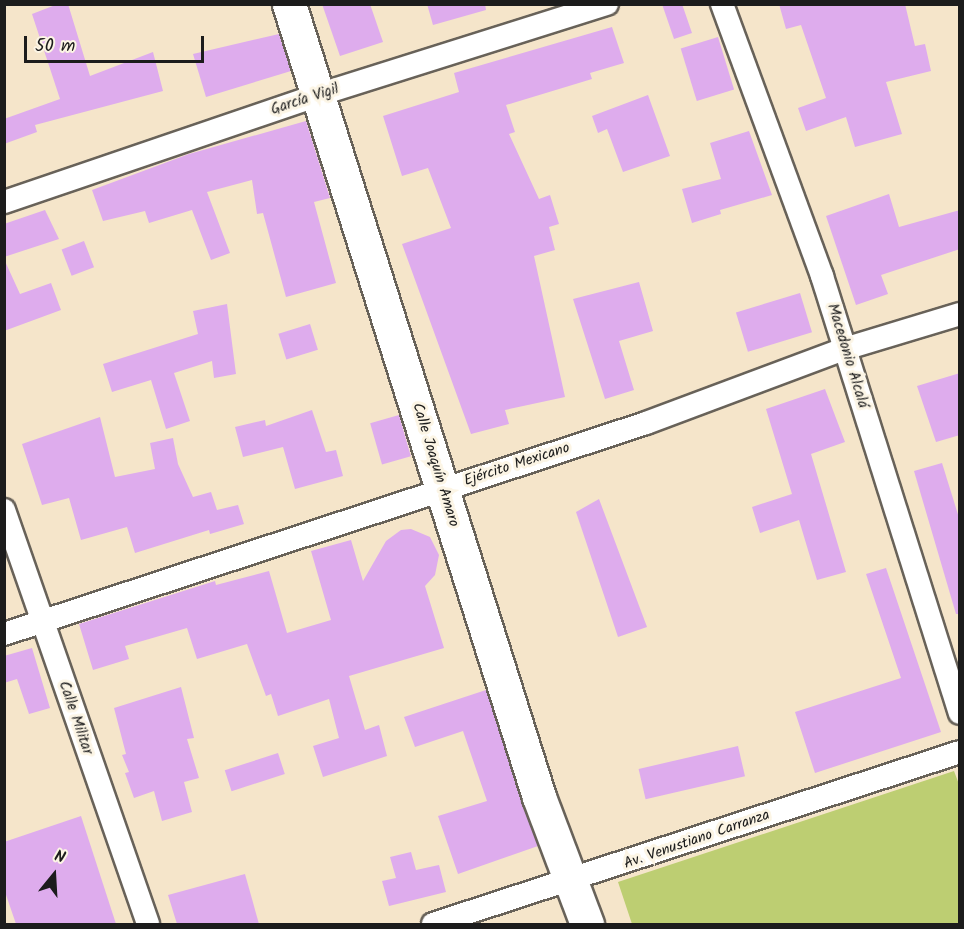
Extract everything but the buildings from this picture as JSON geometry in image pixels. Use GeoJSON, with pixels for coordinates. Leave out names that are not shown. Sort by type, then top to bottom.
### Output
{"type":"FeatureCollection","features":[{"type":"Feature","properties":{"kind":"main road","name":"Calle Joaquín Amaro"},"geometry":{"type":"LineString","coordinates":[[289,4],[539,797],[586,924]]}},
{"type":"Feature","properties":{"kind":"street","name":"García Vigil"},"geometry":{"type":"LineString","coordinates":[[4,202],[318,95],[607,4]]}},
{"type":"Feature","properties":{"kind":"street","name":"Macedonio Alcalá"},"geometry":{"type":"LineString","coordinates":[[722,4],[822,276],[960,712]]}},
{"type":"Feature","properties":{"kind":"street","name":"Ejército Mexicano"},"geometry":{"type":"LineString","coordinates":[[4,634],[646,423],[844,349],[960,314]]}},
{"type":"Feature","properties":{"kind":"street","name":"Calle Militar"},"geometry":{"type":"LineString","coordinates":[[4,510],[41,623],[148,924]]}},
{"type":"Feature","properties":{"kind":"street","name":"Av. Venustiano Carranza"},"geometry":{"type":"LineString","coordinates":[[433,924],[571,882],[960,752]]}},
{"type":"Feature","properties":{"kind":"green space"},"geometry":{"type":"Polygon","coordinates":[[[954,771],[960,787],[959,924],[632,924],[618,882],[954,771]]]}}]}
